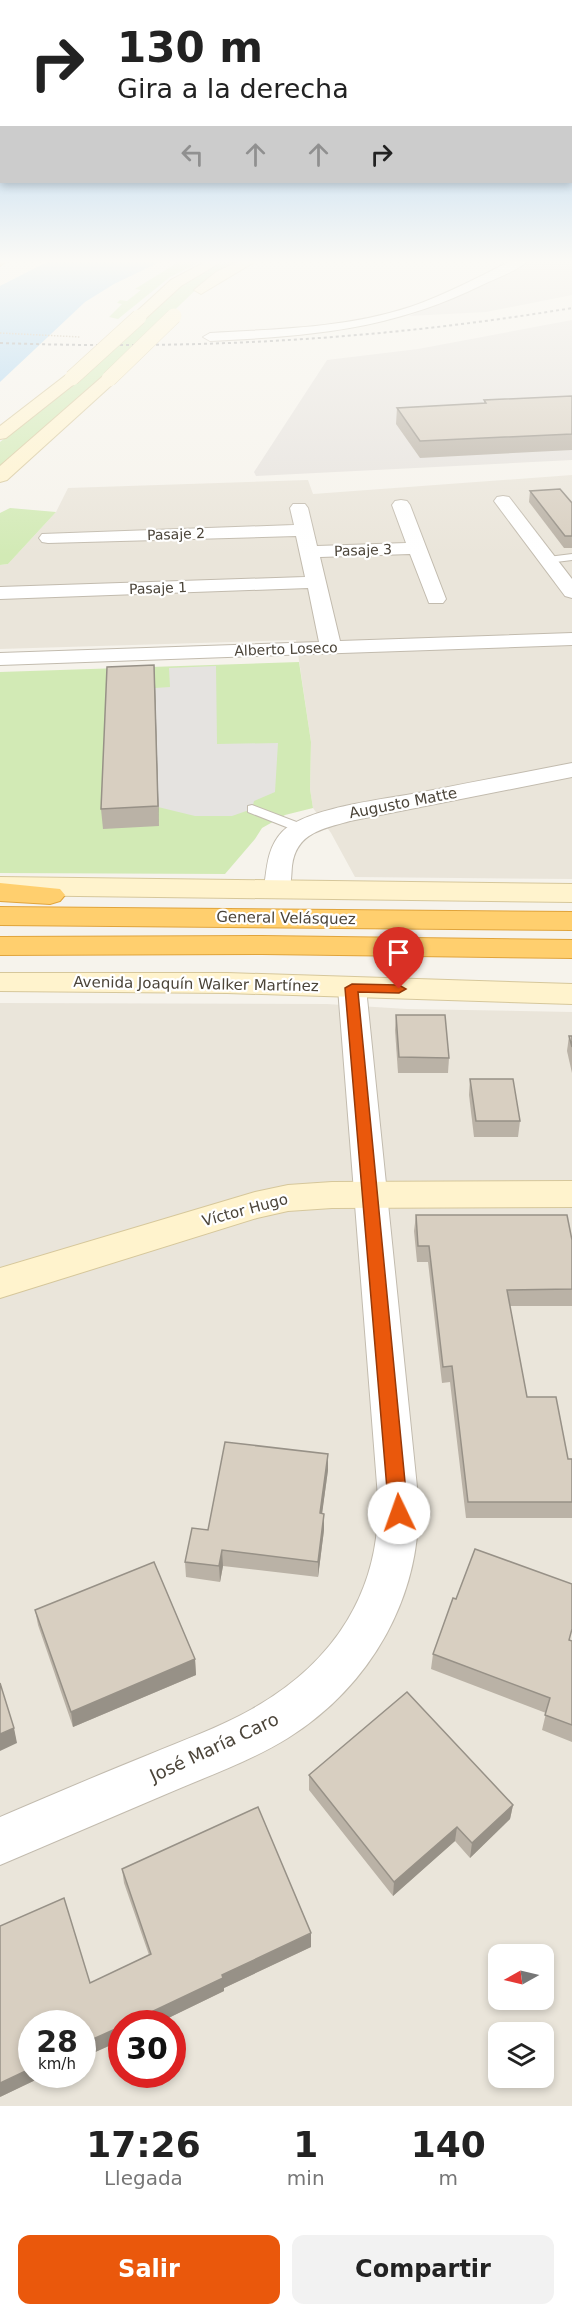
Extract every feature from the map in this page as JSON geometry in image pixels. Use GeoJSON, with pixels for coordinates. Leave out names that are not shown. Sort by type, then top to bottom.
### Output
{"type":"FeatureCollection","features":[{"type":"Feature","properties":{"kind":"highway"},"geometry":{"type":"LineString","coordinates":[[0,892],[378,919]]}},
{"type":"Feature","properties":{"kind":"highway","name":"General Velásquez"},"geometry":{"type":"LineString","coordinates":[[0,916],[572,921]]}},
{"type":"Feature","properties":{"kind":"highway"},"geometry":{"type":"LineString","coordinates":[[262,945],[572,964]]}},
{"type":"Feature","properties":{"kind":"highway","name":"General Velásquez"},"geometry":{"type":"LineString","coordinates":[[0,946],[262,945],[572,949]]}},
{"type":"Feature","properties":{"kind":"main road"},"geometry":{"type":"LineString","coordinates":[[0,434],[93,359]]}},
{"type":"Feature","properties":{"kind":"main road"},"geometry":{"type":"LineString","coordinates":[[0,476],[129,359]]}},
{"type":"Feature","properties":{"kind":"main road"},"geometry":{"type":"LineString","coordinates":[[0,886],[572,893]]}},
{"type":"Feature","properties":{"kind":"main road","name":"Avenida Joaquín Walker Martínez"},"geometry":{"type":"LineString","coordinates":[[0,982],[203,983],[572,994]]}},
{"type":"Feature","properties":{"kind":"main road","name":"Víctor Hugo"},"geometry":{"type":"LineString","coordinates":[[0,1283],[271,1200],[370,1194],[572,1194]]}},
{"type":"Feature","properties":{"kind":"street"},"geometry":{"type":"LineString","coordinates":[[503,501],[572,592]]}},
{"type":"Feature","properties":{"kind":"street"},"geometry":{"type":"LineString","coordinates":[[401,505],[436,599]]}},
{"type":"Feature","properties":{"kind":"street"},"geometry":{"type":"LineString","coordinates":[[299,508],[331,647]]}},
{"type":"Feature","properties":{"kind":"street","name":"Pasaje 2"},"geometry":{"type":"LineString","coordinates":[[48,538],[304,530]]}},
{"type":"Feature","properties":{"kind":"street","name":"Pasaje 3"},"geometry":{"type":"LineString","coordinates":[[309,552],[417,548]]}},
{"type":"Feature","properties":{"kind":"street","name":"Pasaje 1"},"geometry":{"type":"LineString","coordinates":[[0,593],[316,582]]}},
{"type":"Feature","properties":{"kind":"street","name":"Alberto Loseco"},"geometry":{"type":"LineString","coordinates":[[0,659],[572,639]]}},
{"type":"Feature","properties":{"kind":"street","name":"Augusto Matte"},"geometry":{"type":"LineString","coordinates":[[277,888],[283,849],[290,837],[303,829],[347,814],[572,770]]}},
{"type":"Feature","properties":{"kind":"street","name":"José María Caro"},"geometry":{"type":"LineString","coordinates":[[0,1841],[272,1723],[315,1690],[337,1668],[363,1634],[382,1598],[394,1561],[399,1530],[398,1497],[352,988]]}},
{"type":"Feature","properties":{"kind":"lane"},"geometry":{"type":"LineString","coordinates":[[548,560],[572,557]]}},
{"type":"Feature","properties":{"kind":"lane"},"geometry":{"type":"LineString","coordinates":[[252,809],[303,829]]}},
{"type":"Feature","properties":{"kind":"shaded area"},"geometry":{"type":"Polygon","coordinates":[[[572,359],[572,460],[256,476],[254,472],[327,360],[572,359]]]}},
{"type":"Feature","properties":{"kind":"shaded area"},"geometry":{"type":"Polygon","coordinates":[[[572,475],[572,879],[355,877],[331,833],[313,808],[310,789],[311,742],[296,640],[0,649],[0,565],[8,564],[56,512],[68,488],[308,480],[313,494],[572,475]]]}},
{"type":"Feature","properties":{"kind":"shaded area"},"geometry":{"type":"Polygon","coordinates":[[[216,666],[217,744],[278,743],[275,792],[254,801],[252,809],[232,816],[195,816],[158,807],[155,688],[170,687],[169,668],[216,666]]]}},
{"type":"Feature","properties":{"kind":"shaded area"},"geometry":{"type":"Polygon","coordinates":[[[0,1003],[327,1004],[407,1009],[572,1012],[572,2106],[0,2106],[0,1003]]]}},
{"type":"Feature","properties":{"kind":"green space"},"geometry":{"type":"Polygon","coordinates":[[[100,359],[123,359],[0,470],[0,442],[100,359]]]}},
{"type":"Feature","properties":{"kind":"green space"},"geometry":{"type":"Polygon","coordinates":[[[10,508],[56,512],[8,564],[0,565],[0,513],[10,508]]]}},
{"type":"Feature","properties":{"kind":"green space"},"geometry":{"type":"Polygon","coordinates":[[[299,662],[311,742],[310,789],[313,808],[285,815],[262,828],[225,874],[0,873],[0,672],[299,662]]]}},
{"type":"Feature","properties":{"kind":"water"},"geometry":{"type":"Polygon","coordinates":[[[0,359],[24,359],[0,382],[0,359]]]}},
{"type":"Feature","properties":{"kind":"building"},"geometry":{"type":"Polygon","coordinates":[[[572,396],[572,434],[420,441],[397,408],[486,403],[484,400],[572,396]]]}},
{"type":"Feature","properties":{"kind":"building"},"geometry":{"type":"Polygon","coordinates":[[[560,489],[572,503],[572,536],[565,536],[530,491],[560,489]]]}},
{"type":"Feature","properties":{"kind":"building"},"geometry":{"type":"Polygon","coordinates":[[[154,665],[158,806],[101,809],[107,667],[154,665]]]}},
{"type":"Feature","properties":{"kind":"building"},"geometry":{"type":"Polygon","coordinates":[[[396,1015],[445,1015],[449,1058],[399,1057],[396,1015]]]}},
{"type":"Feature","properties":{"kind":"building"},"geometry":{"type":"Polygon","coordinates":[[[470,1079],[513,1079],[520,1121],[476,1121],[470,1079]]]}},
{"type":"Feature","properties":{"kind":"building"},"geometry":{"type":"Polygon","coordinates":[[[416,1215],[567,1215],[572,1240],[572,1289],[507,1290],[527,1397],[556,1397],[568,1459],[572,1459],[572,1502],[468,1502],[452,1366],[443,1367],[429,1246],[418,1246],[416,1215]]]}},
{"type":"Feature","properties":{"kind":"building"},"geometry":{"type":"Polygon","coordinates":[[[225,1442],[328,1454],[320,1513],[324,1514],[318,1562],[222,1550],[219,1566],[185,1562],[192,1528],[208,1530],[225,1442]]]}},
{"type":"Feature","properties":{"kind":"building"},"geometry":{"type":"Polygon","coordinates":[[[475,1549],[572,1584],[572,1629],[569,1640],[572,1641],[572,1725],[545,1715],[550,1698],[433,1654],[453,1598],[456,1599],[475,1549]]]}},
{"type":"Feature","properties":{"kind":"building"},"geometry":{"type":"Polygon","coordinates":[[[154,1562],[195,1659],[71,1712],[35,1610],[154,1562]]]}},
{"type":"Feature","properties":{"kind":"building"},"geometry":{"type":"Polygon","coordinates":[[[0,1683],[14,1728],[0,1734],[0,1683]]]}},
{"type":"Feature","properties":{"kind":"building"},"geometry":{"type":"Polygon","coordinates":[[[407,1692],[513,1805],[472,1843],[457,1827],[394,1882],[309,1775],[407,1692]]]}},
{"type":"Feature","properties":{"kind":"building"},"geometry":{"type":"Polygon","coordinates":[[[258,1807],[311,1933],[222,1975],[223,1978],[156,2010],[108,2010],[108,2032],[96,2038],[96,2010],[18,2010],[18,2075],[0,2083],[0,1926],[64,1898],[90,1983],[151,1954],[122,1869],[258,1807]]]}},
{"type":"Feature","properties":{"kind":"route"},"geometry":{"type":"LineString","coordinates":[[399,989],[352,988],[399,1513]]}}]}
